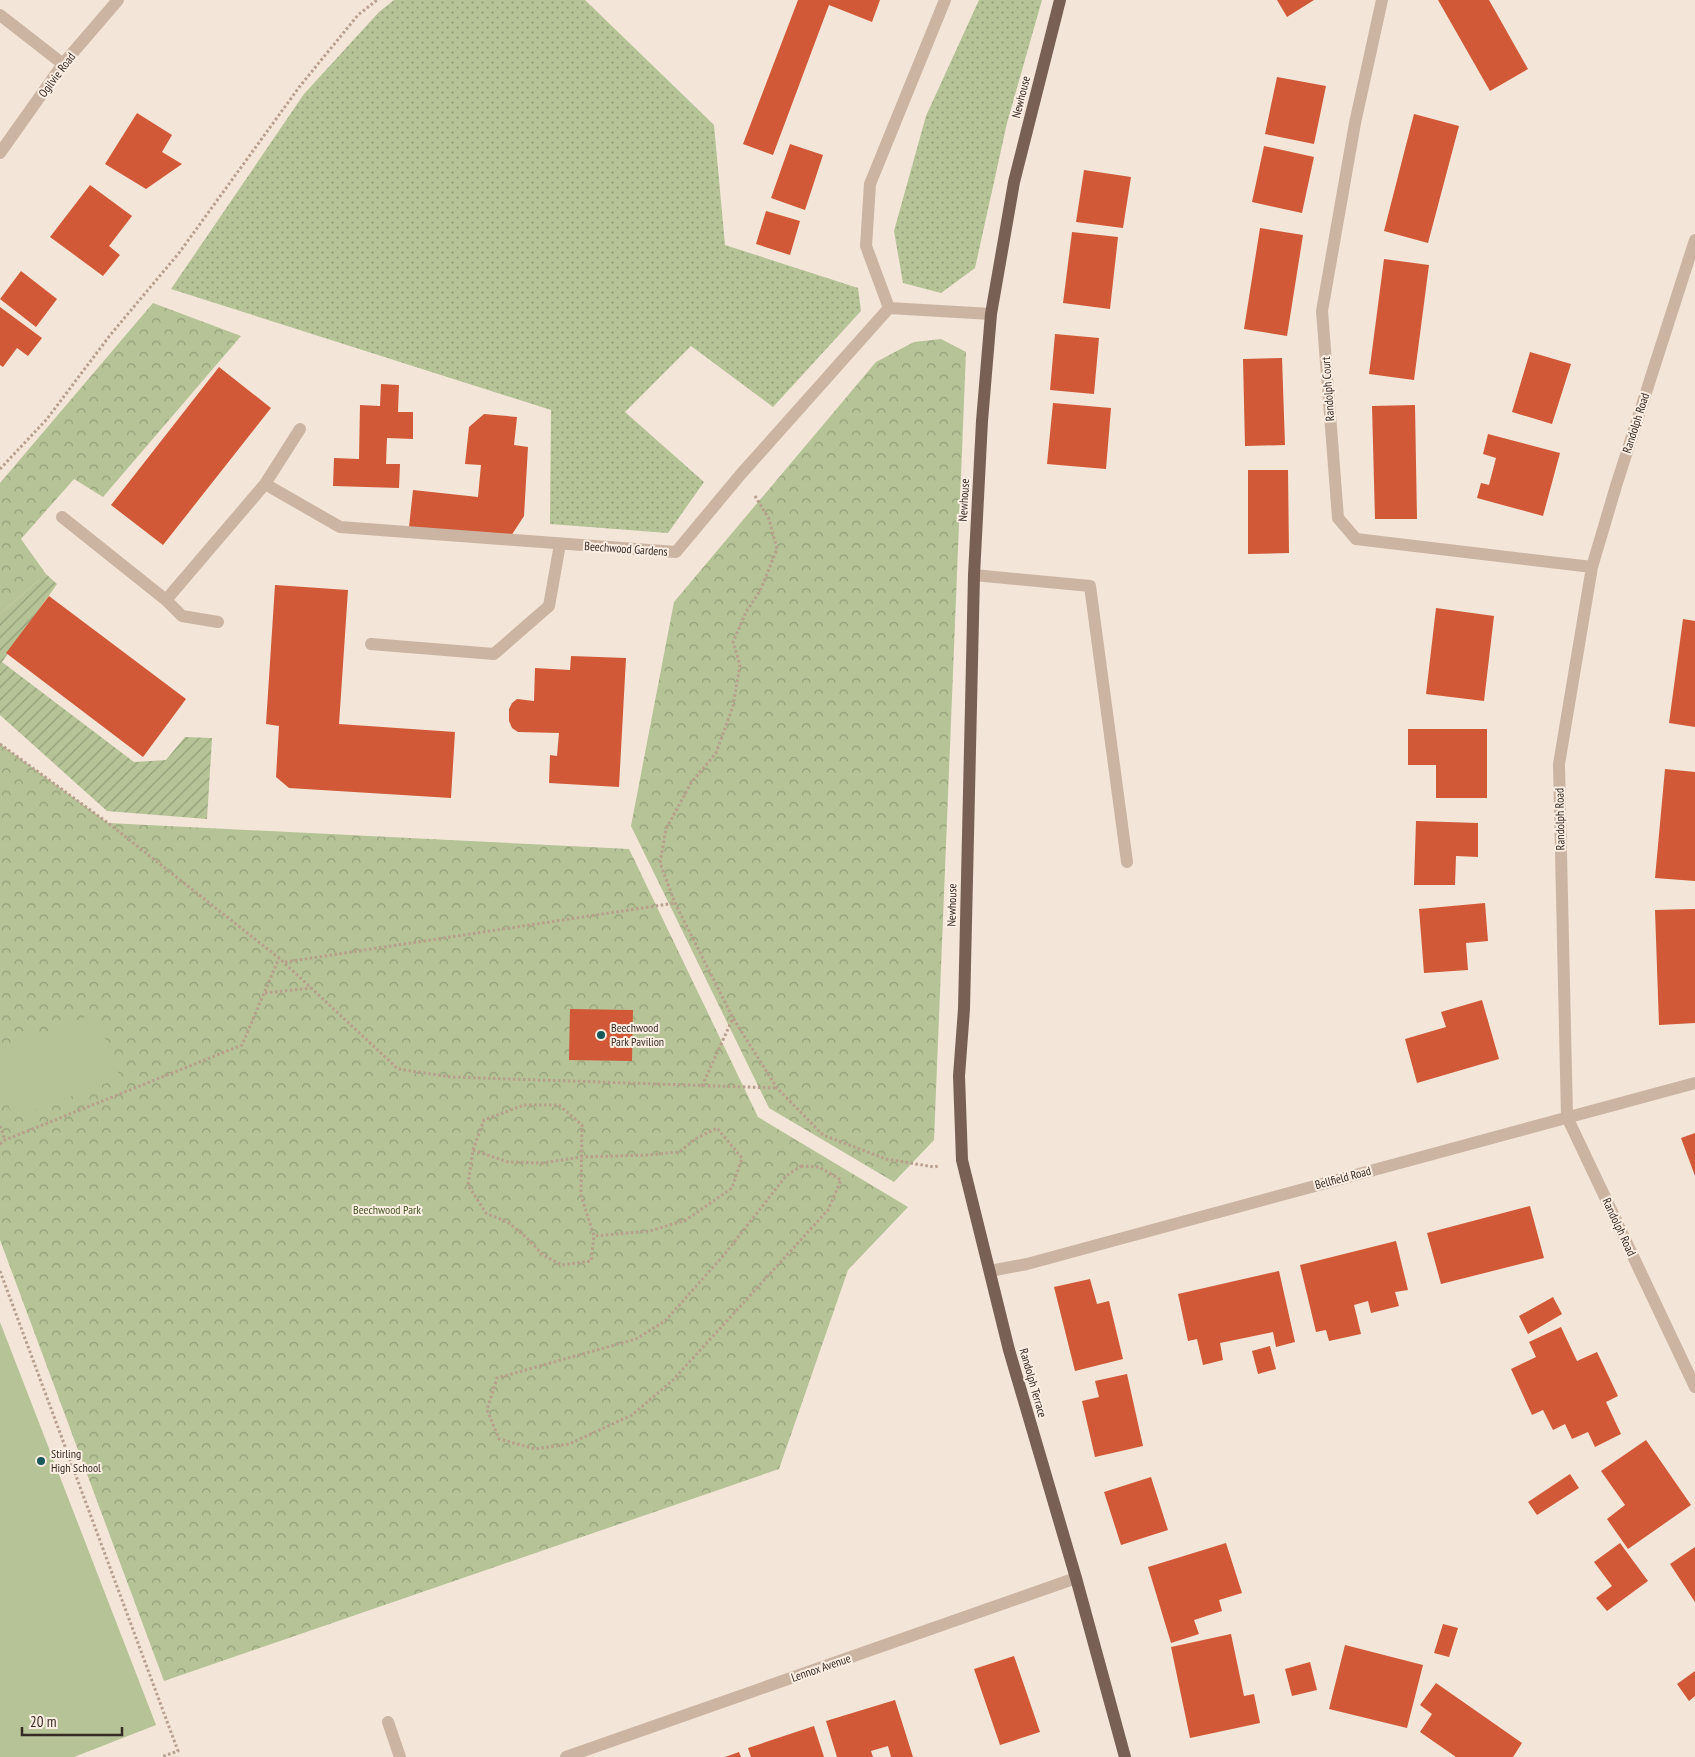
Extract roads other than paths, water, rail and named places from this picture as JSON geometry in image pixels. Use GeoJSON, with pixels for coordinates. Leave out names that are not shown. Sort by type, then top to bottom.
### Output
{"type":"FeatureCollection","features":[{"type":"Feature","properties":{"kind":"main road","name":"Newhouse"},"geometry":{"type":"LineString","coordinates":[[964,1009],[974,575],[982,421],[991,314],[1014,182],[1060,0]]}},
{"type":"Feature","properties":{"kind":"main road","name":"Randolph Terrace"},"geometry":{"type":"LineString","coordinates":[[964,1009],[959,1076],[962,1160],[1010,1350],[1076,1578],[1125,1757]]}},
{"type":"Feature","properties":{"kind":"street","name":"Ogilvie Road"},"geometry":{"type":"LineString","coordinates":[[0,153],[63,64],[118,0]]}},
{"type":"Feature","properties":{"kind":"street"},"geometry":{"type":"LineString","coordinates":[[945,0],[870,184],[866,246],[889,308],[991,314]]}},
{"type":"Feature","properties":{"kind":"street","name":"Randolph Court"},"geometry":{"type":"LineString","coordinates":[[1382,0],[1355,123],[1322,310],[1338,518],[1356,538],[1592,567]]}},
{"type":"Feature","properties":{"kind":"street"},"geometry":{"type":"LineString","coordinates":[[0,15],[63,64]]}},
{"type":"Feature","properties":{"kind":"street","name":"Randolph Road"},"geometry":{"type":"LineString","coordinates":[[1695,240],[1592,567],[1559,764],[1567,1117],[1695,1387]]}},
{"type":"Feature","properties":{"kind":"street","name":"Beechwood Gardens"},"geometry":{"type":"LineString","coordinates":[[264,484],[340,527],[676,552],[741,474],[889,308]]}},
{"type":"Feature","properties":{"kind":"street"},"geometry":{"type":"LineString","coordinates":[[166,600],[264,484],[300,429]]}},
{"type":"Feature","properties":{"kind":"street"},"geometry":{"type":"LineString","coordinates":[[62,518],[166,600],[182,616],[218,622]]}},
{"type":"Feature","properties":{"kind":"street"},"geometry":{"type":"LineString","coordinates":[[370,644],[494,654],[549,606],[560,544]]}},
{"type":"Feature","properties":{"kind":"street"},"geometry":{"type":"LineString","coordinates":[[974,575],[1090,586],[1127,862]]}},
{"type":"Feature","properties":{"kind":"street","name":"Bellfield Road"},"geometry":{"type":"LineString","coordinates":[[990,1271],[1027,1264],[1695,1083]]}},
{"type":"Feature","properties":{"kind":"street","name":"Lennox Avenue"},"geometry":{"type":"LineString","coordinates":[[566,1757],[1076,1578]]}},
{"type":"Feature","properties":{"kind":"street"},"geometry":{"type":"LineString","coordinates":[[388,1722],[400,1757]]}},
{"type":"Feature","properties":{"kind":"place","name":"Beechwood Park Pavilion"},"geometry":{"type":"Point","coordinates":[601,1035]}},
{"type":"Feature","properties":{"kind":"place","name":"Stirling High School"},"geometry":{"type":"Point","coordinates":[41,1461]}},
{"type":"Feature","properties":{"kind":"park label","name":"Beechwood Park"},"geometry":{"type":"Point","coordinates":[387,1210]}}]}
